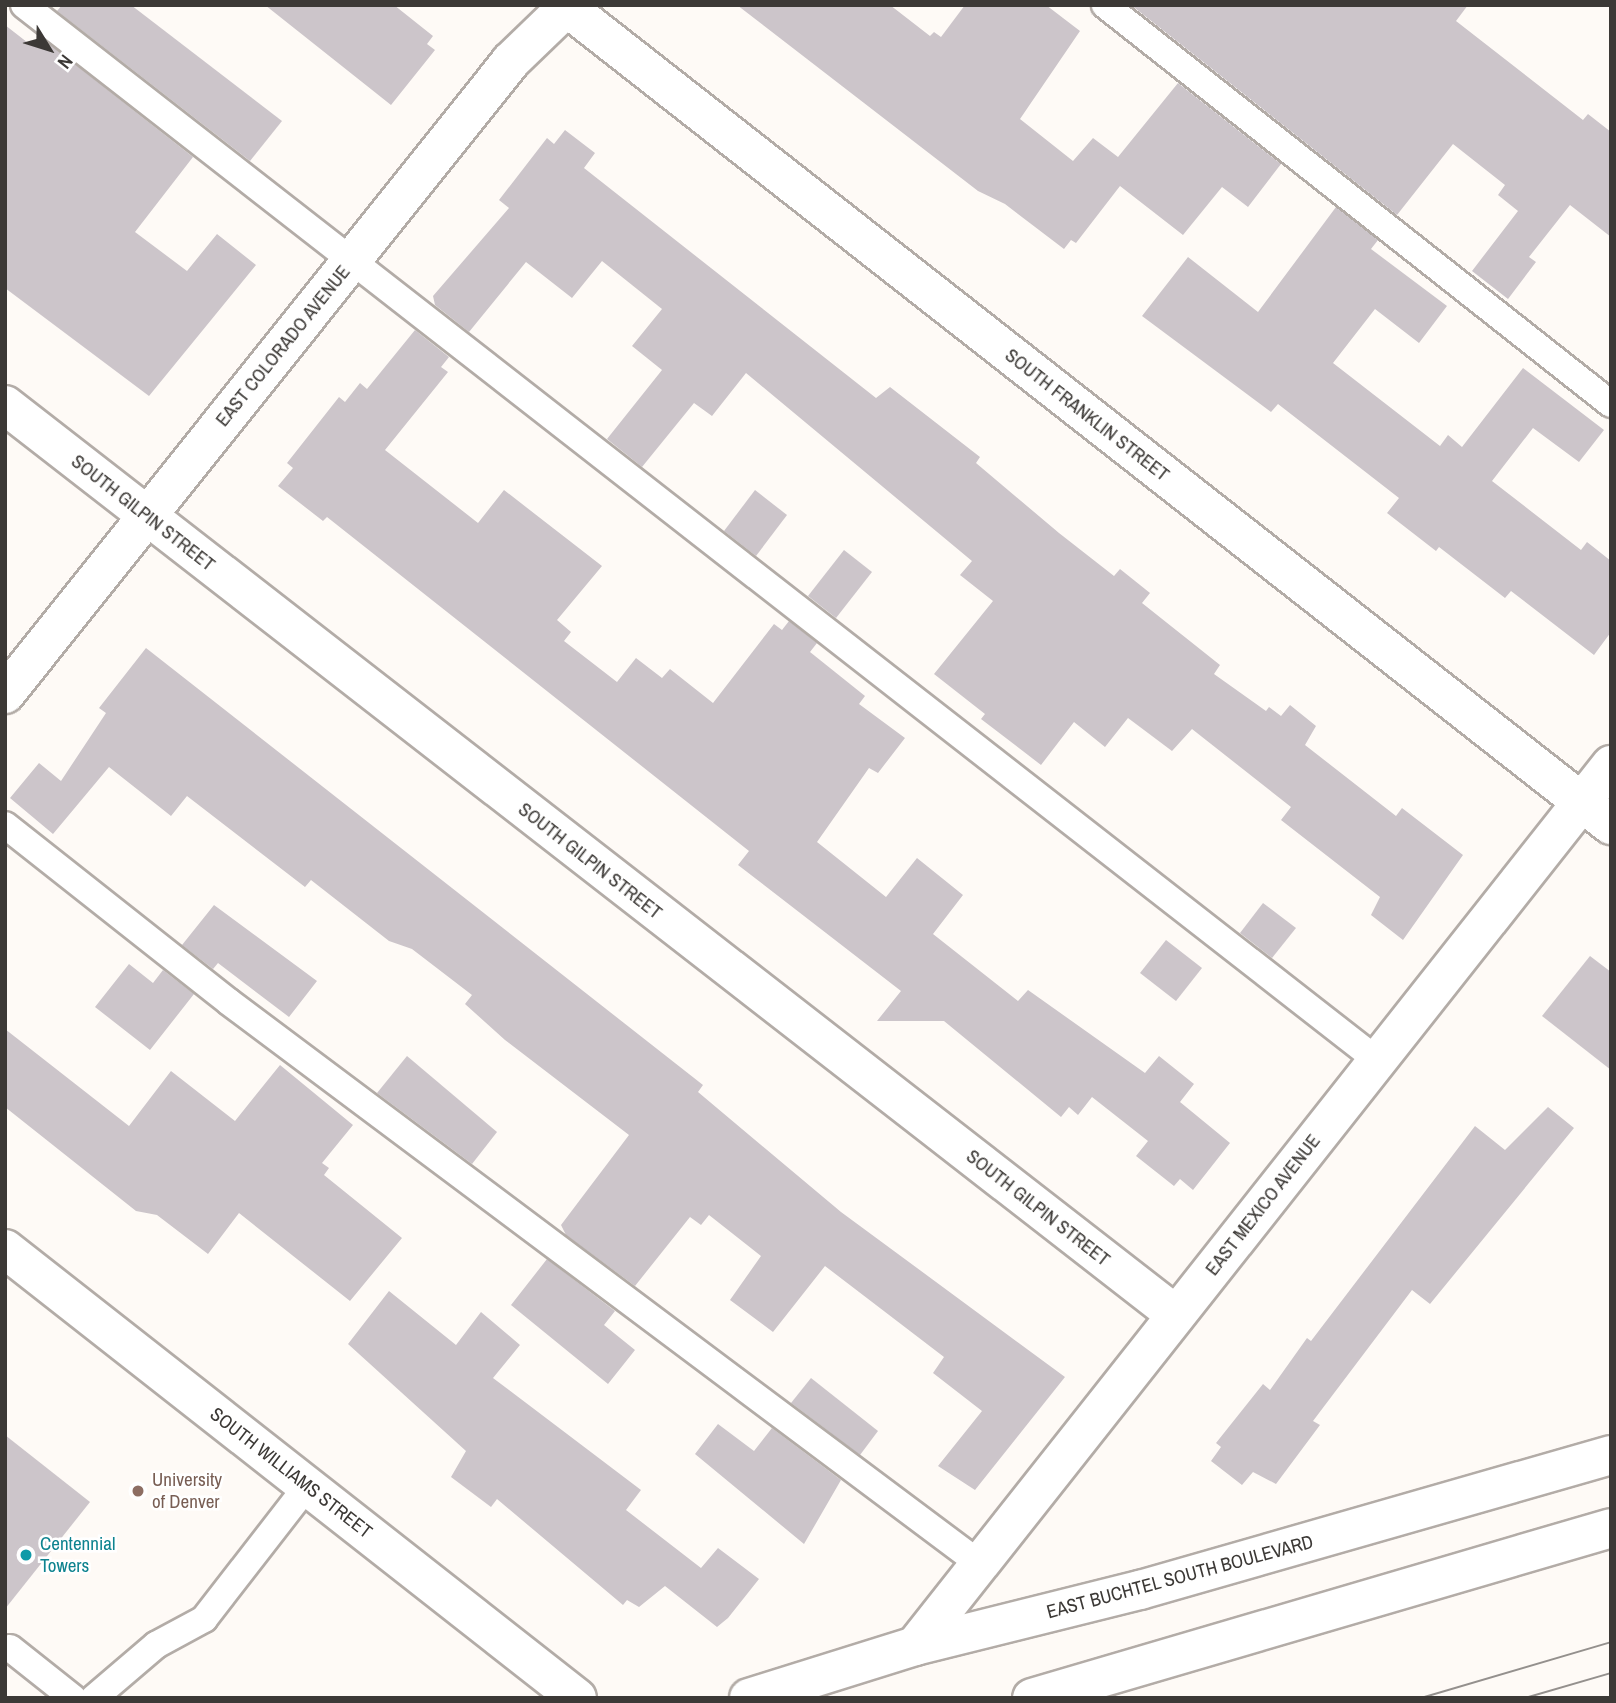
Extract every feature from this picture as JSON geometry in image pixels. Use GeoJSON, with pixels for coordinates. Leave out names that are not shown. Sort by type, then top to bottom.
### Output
{"type":"FeatureCollection","features":[{"type":"Feature","properties":{"kind":"street","name":"EAST COLORADO AVENUE"},"geometry":{"type":"LineString","coordinates":[[5,694],[511,61],[567,6]]}},
{"type":"Feature","properties":{"kind":"street","name":"SOUTH FRANKLIN STREET"},"geometry":{"type":"LineString","coordinates":[[567,6],[1596,813]]}},
{"type":"Feature","properties":{"kind":"street","name":"SOUTH GILPIN STREET"},"geometry":{"type":"LineString","coordinates":[[5,405],[1176,1315]]}},
{"type":"Feature","properties":{"kind":"street","name":"EAST MEXICO AVENUE"},"geometry":{"type":"LineString","coordinates":[[915,1646],[1377,1060],[1596,813],[1611,765]]}},
{"type":"Feature","properties":{"kind":"street","name":"SOUTH WILLIAMS STREET"},"geometry":{"type":"LineString","coordinates":[[5,1249],[578,1698]]}},
{"type":"Feature","properties":{"kind":"street","name":"EAST BUCHTEL SOUTH BOULEVARD"},"geometry":{"type":"LineString","coordinates":[[749,1698],[915,1646],[1140,1590],[1611,1455]]}},
{"type":"Feature","properties":{"kind":"street"},"geometry":{"type":"LineString","coordinates":[[1032,1698],[1611,1528]]}},
{"type":"Feature","properties":{"kind":"lane"},"geometry":{"type":"LineString","coordinates":[[24,5],[350,262],[1377,1060]]}},
{"type":"Feature","properties":{"kind":"lane"},"geometry":{"type":"LineString","coordinates":[[1105,5],[1611,404]]}},
{"type":"Feature","properties":{"kind":"lane"},"geometry":{"type":"LineString","coordinates":[[5,825],[229,1002],[980,1564]]}},
{"type":"Feature","properties":{"kind":"lane"},"geometry":{"type":"LineString","coordinates":[[94,1698],[156,1645],[204,1619],[307,1486]]}},
{"type":"Feature","properties":{"kind":"lane"},"geometry":{"type":"LineString","coordinates":[[10,1648],[73,1698]]}},
{"type":"Feature","properties":{"kind":"building"},"geometry":{"type":"Polygon","coordinates":[[[62,5],[131,5],[282,121],[250,161],[57,11],[62,5]]]}},
{"type":"Feature","properties":{"kind":"building"},"geometry":{"type":"Polygon","coordinates":[[[265,5],[394,5],[433,36],[427,44],[435,50],[391,105],[265,5]]]}},
{"type":"Feature","properties":{"kind":"building"},"geometry":{"type":"Polygon","coordinates":[[[737,5],[890,5],[930,36],[934,32],[941,37],[965,5],[1046,5],[1080,31],[1020,119],[1073,161],[1093,138],[1118,157],[1178,83],[1281,164],[1248,207],[1222,187],[1183,235],[1120,186],[1076,243],[1071,240],[1064,249],[1005,204],[978,191],[737,5]]]}},
{"type":"Feature","properties":{"kind":"building"},"geometry":{"type":"Polygon","coordinates":[[[1131,5],[1468,5],[1456,21],[1583,120],[1588,114],[1611,132],[1611,237],[1570,205],[1529,257],[1536,262],[1508,299],[1472,271],[1518,211],[1498,195],[1505,185],[1453,144],[1397,215],[1131,5]]]}},
{"type":"Feature","properties":{"kind":"building"},"geometry":{"type":"Polygon","coordinates":[[[5,25],[32,46],[39,36],[193,157],[135,232],[187,271],[217,234],[256,265],[149,396],[5,288],[5,25]]]}},
{"type":"Feature","properties":{"kind":"building"},"geometry":{"type":"Polygon","coordinates":[[[565,130],[595,153],[584,168],[876,398],[890,387],[980,457],[976,463],[1059,533],[1114,576],[1120,569],[1150,593],[1142,603],[1220,665],[1214,674],[1266,711],[1269,707],[1281,716],[1290,705],[1316,726],[1305,745],[1396,816],[1402,808],[1463,855],[1403,940],[1371,915],[1380,897],[1281,820],[1291,807],[1192,729],[1172,751],[1128,718],[1105,747],[1074,722],[1041,765],[981,719],[985,714],[934,674],[993,601],[960,575],[972,561],[746,373],[712,416],[694,403],[642,467],[607,439],[662,370],[632,346],[662,309],[602,261],[572,298],[526,262],[469,332],[435,305],[433,296],[509,208],[499,200],[547,138],[554,144],[565,130]]]}},
{"type":"Feature","properties":{"kind":"building"},"geometry":{"type":"Polygon","coordinates":[[[1336,207],[1378,240],[1371,249],[1447,306],[1419,343],[1375,309],[1333,363],[1440,446],[1448,435],[1462,447],[1523,368],[1604,430],[1579,462],[1533,428],[1492,481],[1581,550],[1587,542],[1611,561],[1611,632],[1594,655],[1511,591],[1505,598],[1439,547],[1436,551],[1387,513],[1399,498],[1278,404],[1271,412],[1142,316],[1188,257],[1258,312],[1336,207]]]}},
{"type":"Feature","properties":{"kind":"building"},"geometry":{"type":"Polygon","coordinates":[[[415,330],[449,357],[441,367],[448,372],[385,450],[478,523],[504,490],[602,566],[557,620],[571,632],[564,641],[617,682],[636,658],[662,678],[670,669],[713,703],[774,624],[782,630],[789,621],[817,643],[810,652],[865,696],[859,704],[905,738],[878,773],[869,768],[817,842],[886,897],[917,858],[963,895],[933,934],[1018,1001],[1028,990],[1145,1073],[1159,1056],[1194,1084],[1180,1102],[1230,1143],[1193,1190],[1180,1179],[1174,1186],[1136,1156],[1148,1141],[1092,1097],[1078,1115],[1069,1107],[1061,1117],[944,1021],[877,1021],[901,991],[738,865],[749,851],[327,517],[323,521],[278,486],[293,468],[287,463],[339,397],[345,402],[360,383],[367,389],[415,330]]]}},
{"type":"Feature","properties":{"kind":"building"},"geometry":{"type":"Polygon","coordinates":[[[755,490],[787,515],[756,556],[724,531],[755,490]]]}},
{"type":"Feature","properties":{"kind":"building"},"geometry":{"type":"Polygon","coordinates":[[[844,550],[872,572],[836,618],[808,596],[844,550]]]}},
{"type":"Feature","properties":{"kind":"building"},"geometry":{"type":"Polygon","coordinates":[[[146,648],[703,1085],[698,1092],[841,1212],[1065,1377],[975,1490],[938,1466],[982,1411],[933,1373],[944,1357],[825,1266],[773,1332],[730,1300],[761,1256],[709,1215],[701,1225],[690,1217],[635,1286],[566,1235],[561,1225],[629,1135],[505,1040],[465,1004],[472,995],[412,949],[389,941],[311,880],[305,887],[187,796],[171,816],[109,767],[53,834],[10,798],[39,763],[61,781],[106,713],[99,708],[146,648]]]}},
{"type":"Feature","properties":{"kind":"building"},"geometry":{"type":"Polygon","coordinates":[[[1263,903],[1296,928],[1272,958],[1240,933],[1263,903]]]}},
{"type":"Feature","properties":{"kind":"building"},"geometry":{"type":"Polygon","coordinates":[[[214,905],[317,981],[289,1017],[218,963],[213,969],[182,945],[214,905]]]}},
{"type":"Feature","properties":{"kind":"building"},"geometry":{"type":"Polygon","coordinates":[[[1166,940],[1202,968],[1176,1001],[1140,973],[1166,940]]]}},
{"type":"Feature","properties":{"kind":"building"},"geometry":{"type":"Polygon","coordinates":[[[1590,956],[1611,972],[1611,1070],[1542,1016],[1590,956]]]}},
{"type":"Feature","properties":{"kind":"building"},"geometry":{"type":"Polygon","coordinates":[[[129,964],[153,983],[163,970],[194,994],[150,1050],[95,1007],[129,964]]]}},
{"type":"Feature","properties":{"kind":"building"},"geometry":{"type":"Polygon","coordinates":[[[5,1029],[129,1126],[171,1071],[235,1121],[280,1065],[353,1125],[322,1163],[329,1168],[324,1175],[402,1238],[350,1301],[239,1213],[208,1254],[157,1215],[136,1211],[5,1107],[5,1029]]]}},
{"type":"Feature","properties":{"kind":"building"},"geometry":{"type":"Polygon","coordinates":[[[407,1056],[497,1132],[472,1164],[377,1093],[407,1056]]]}},
{"type":"Feature","properties":{"kind":"building"},"geometry":{"type":"Polygon","coordinates":[[[1548,1107],[1574,1128],[1430,1304],[1412,1290],[1313,1421],[1320,1425],[1276,1484],[1253,1472],[1242,1485],[1211,1461],[1221,1447],[1216,1443],[1263,1384],[1270,1390],[1307,1338],[1311,1341],[1475,1126],[1505,1150],[1548,1107]]]}},
{"type":"Feature","properties":{"kind":"building"},"geometry":{"type":"Polygon","coordinates":[[[547,1259],[615,1311],[604,1325],[635,1350],[608,1384],[511,1305],[547,1259]]]}},
{"type":"Feature","properties":{"kind":"building"},"geometry":{"type":"Polygon","coordinates":[[[389,1291],[456,1345],[481,1312],[520,1345],[493,1378],[641,1490],[626,1510],[701,1568],[718,1548],[759,1579],[728,1618],[717,1627],[665,1586],[639,1607],[627,1600],[623,1605],[497,1499],[491,1507],[451,1477],[466,1451],[348,1344],[389,1291]]]}},
{"type":"Feature","properties":{"kind":"building"},"geometry":{"type":"Polygon","coordinates":[[[811,1378],[878,1431],[860,1455],[791,1403],[811,1378]]]}},
{"type":"Feature","properties":{"kind":"building"},"geometry":{"type":"Polygon","coordinates":[[[718,1424],[754,1451],[772,1428],[841,1480],[804,1544],[695,1454],[718,1424]]]}},
{"type":"Feature","properties":{"kind":"building","name":"Centennial Towers"},"geometry":{"type":"Polygon","coordinates":[[[5,1435],[90,1502],[5,1609],[5,1435]]]}},
{"type":"Feature","properties":{"kind":"tram line"},"geometry":{"type":"LineString","coordinates":[[1421,1698],[1611,1642]]}},
{"type":"Feature","properties":{"kind":"tram line"},"geometry":{"type":"LineString","coordinates":[[1525,1698],[1611,1673]]}},
{"type":"Feature","properties":{"kind":"place","name":"University of Denver"},"geometry":{"type":"Point","coordinates":[138,1491]}},
{"type":"Feature","properties":{"kind":"place","name":"Centennial Towers"},"geometry":{"type":"Point","coordinates":[26,1555]}}]}
